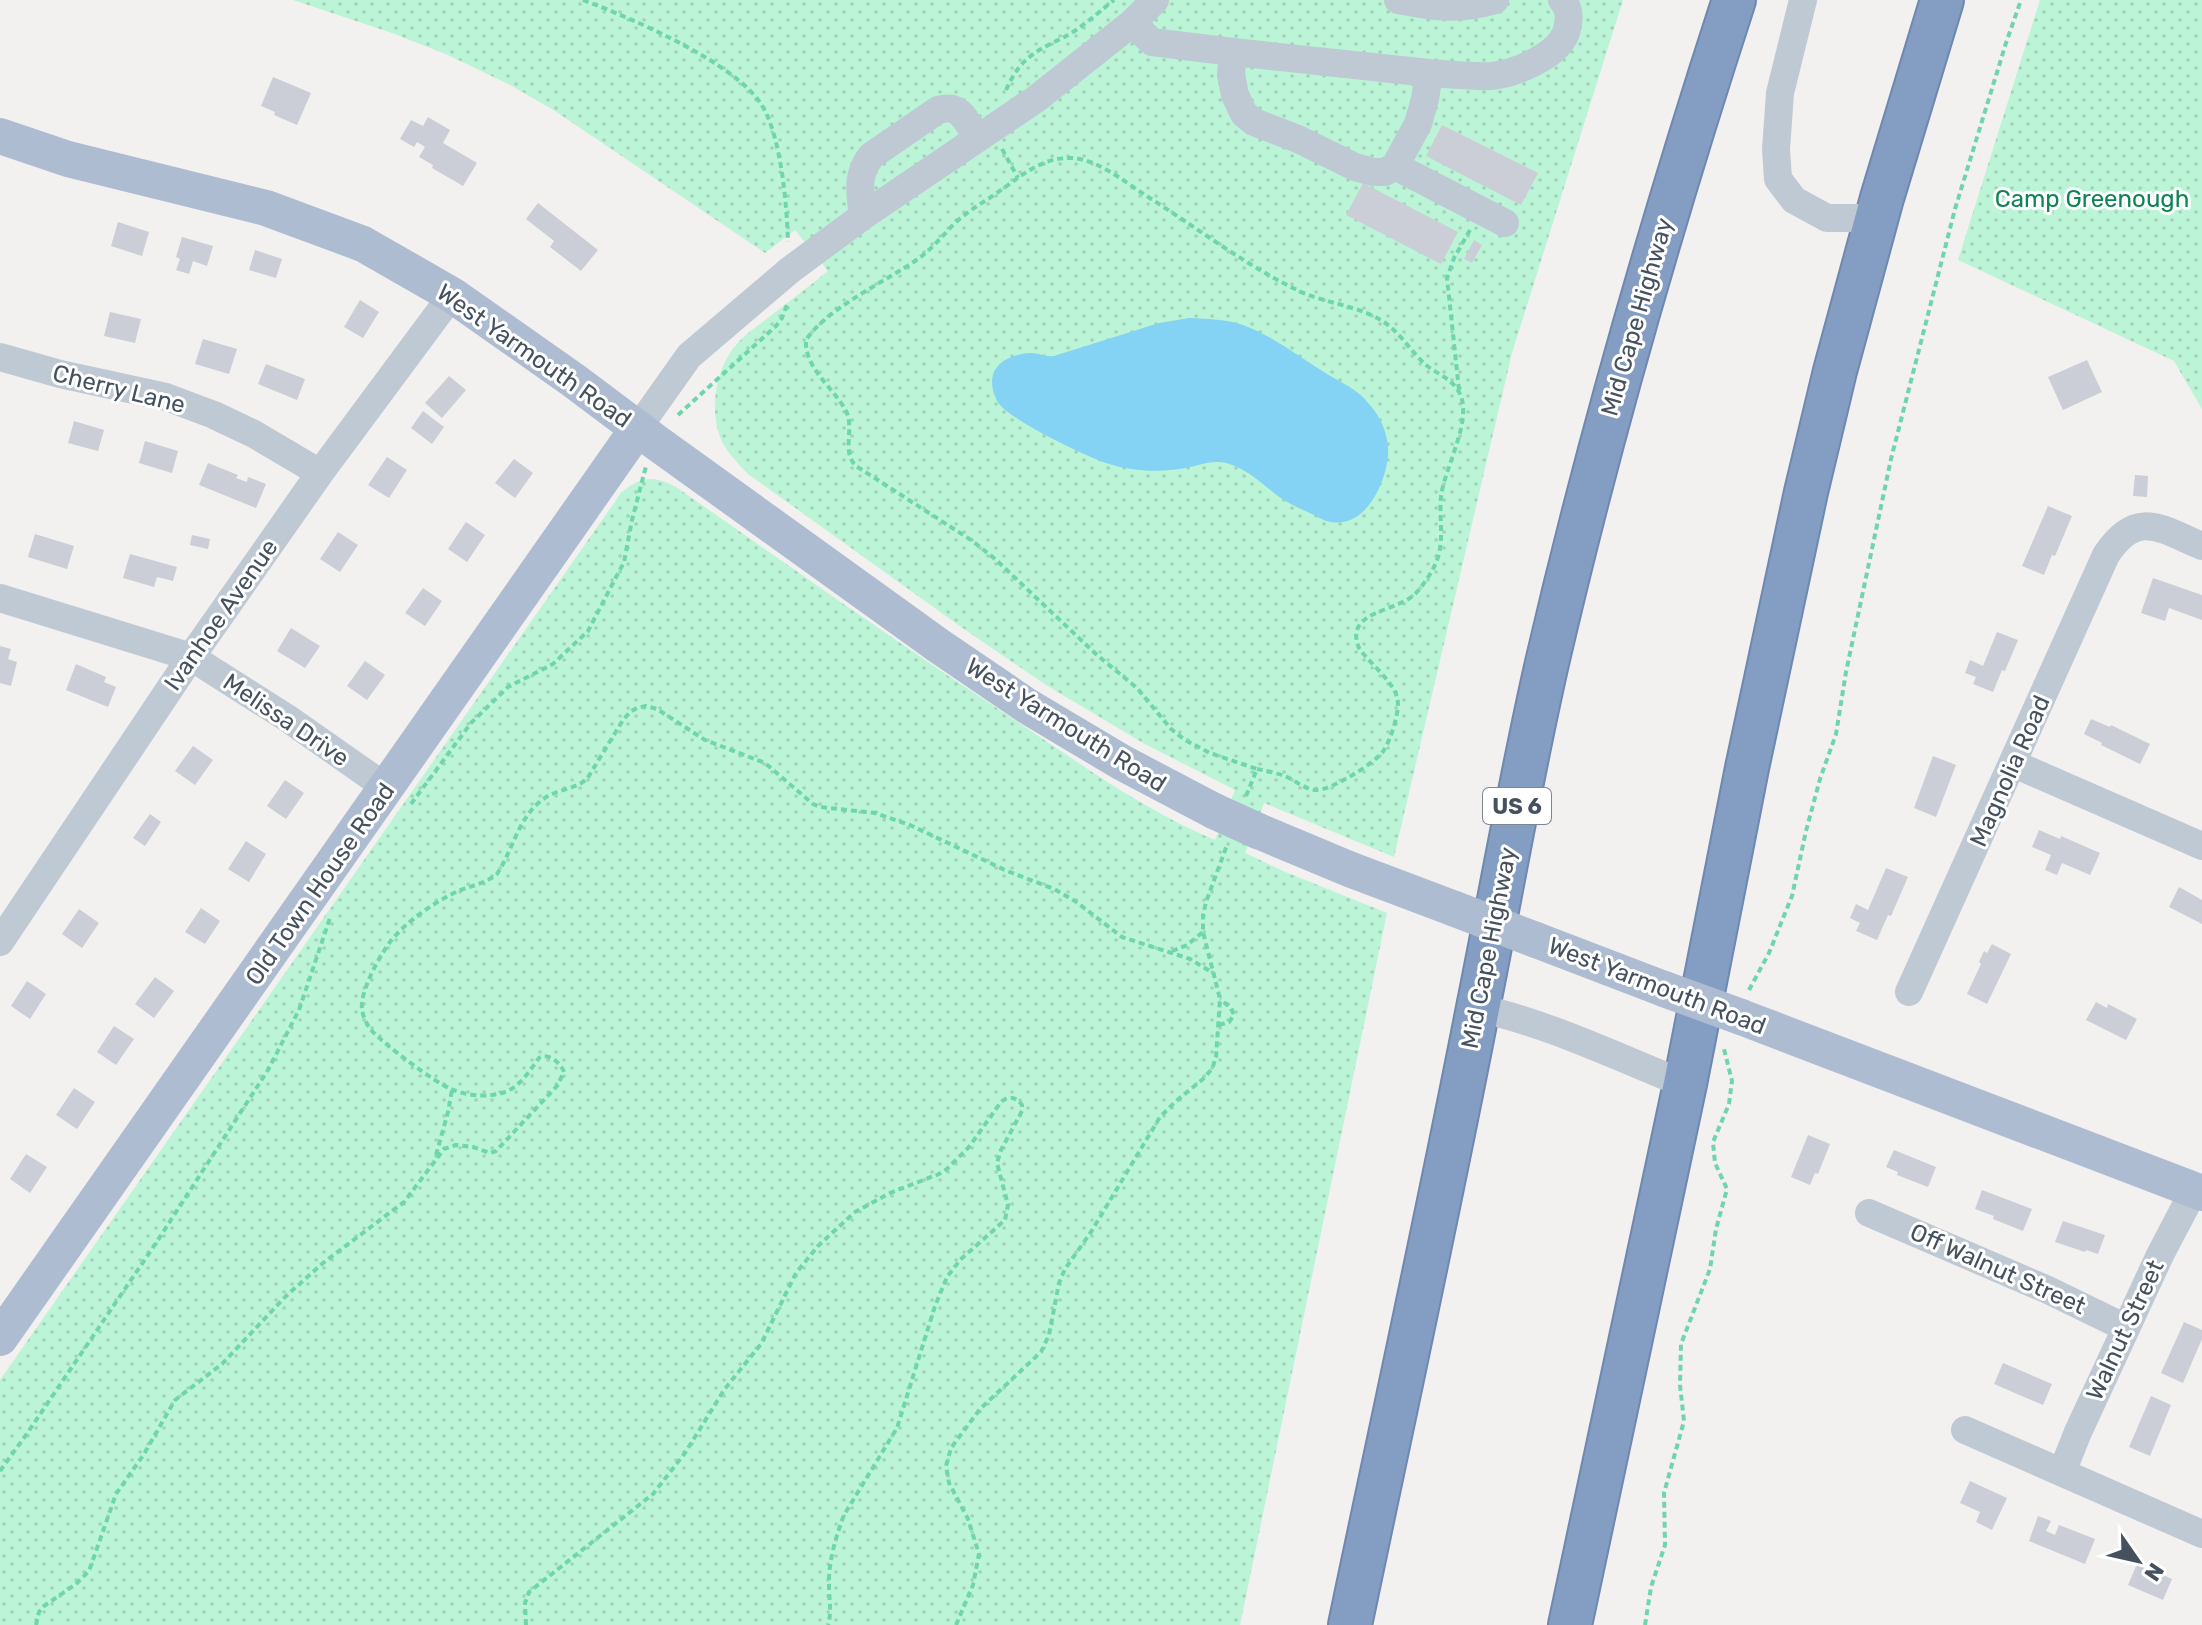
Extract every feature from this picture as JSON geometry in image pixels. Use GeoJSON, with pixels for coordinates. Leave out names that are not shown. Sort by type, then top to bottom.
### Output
{"type":"FeatureCollection","features":[{"type":"Feature","properties":{"kind":"highway","name":"Mid Cape Highway"},"geometry":{"type":"LineString","coordinates":[[1350,1625],[1478,1008],[1531,735],[1583,515],[1649,271],[1734,0]]}},
{"type":"Feature","properties":{"kind":"highway"},"geometry":{"type":"LineString","coordinates":[[1570,1625],[1806,492],[1877,218],[1942,0]]}},
{"type":"Feature","properties":{"kind":"main road","name":"West Yarmouth Road"},"geometry":{"type":"LineString","coordinates":[[0,136],[68,159],[266,208],[363,244],[452,295],[1027,706],[1121,762],[1236,820],[1455,909],[2198,1192]]}},
{"type":"Feature","properties":{"kind":"main road","name":"Old Town House Road"},"geometry":{"type":"LineString","coordinates":[[0,1338],[399,796],[638,428]]}},
{"type":"Feature","properties":{"kind":"street"},"geometry":{"type":"LineString","coordinates":[[638,428],[689,356],[790,270],[863,216],[1036,99],[1132,23],[1155,0]]}},
{"type":"Feature","properties":{"kind":"street"},"geometry":{"type":"LineString","coordinates":[[1398,0],[1443,8],[1468,7],[1495,0]]}},
{"type":"Feature","properties":{"kind":"street"},"geometry":{"type":"LineString","coordinates":[[1132,23],[1152,42],[1429,73],[1491,76],[1515,70],[1557,47],[1566,35],[1569,14],[1562,0]]}},
{"type":"Feature","properties":{"kind":"street"},"geometry":{"type":"LineString","coordinates":[[1803,0],[1780,93],[1776,149],[1778,179],[1794,200],[1827,218],[1877,218]]}},
{"type":"Feature","properties":{"kind":"street"},"geometry":{"type":"LineString","coordinates":[[1233,52],[1231,75],[1235,95],[1244,114],[1254,122],[1373,172],[1385,172],[1395,166],[1418,124],[1429,73]]}},
{"type":"Feature","properties":{"kind":"street"},"geometry":{"type":"LineString","coordinates":[[863,216],[860,185],[863,167],[871,156],[938,110],[949,107],[955,108],[977,137]]}},
{"type":"Feature","properties":{"kind":"street"},"geometry":{"type":"LineString","coordinates":[[1395,166],[1493,217]]}},
{"type":"Feature","properties":{"kind":"street","name":"Ivanhoe Avenue"},"geometry":{"type":"LineString","coordinates":[[0,942],[191,657],[320,473],[452,295]]}},
{"type":"Feature","properties":{"kind":"street","name":"Cherry Lane"},"geometry":{"type":"LineString","coordinates":[[0,357],[60,374],[166,397],[254,434],[320,473]]}},
{"type":"Feature","properties":{"kind":"street","name":"Magnolia Road"},"geometry":{"type":"LineString","coordinates":[[1909,992],[2110,549],[2129,530],[2145,525],[2202,546]]}},
{"type":"Feature","properties":{"kind":"street","name":"Melissa Drive"},"geometry":{"type":"LineString","coordinates":[[0,598],[191,657],[287,718],[399,796]]}},
{"type":"Feature","properties":{"kind":"street"},"geometry":{"type":"LineString","coordinates":[[2014,764],[2202,846]]}},
{"type":"Feature","properties":{"kind":"street"},"geometry":{"type":"LineString","coordinates":[[1478,1008],[1543,1026],[1685,1084]]}},
{"type":"Feature","properties":{"kind":"street","name":"Walnut Street"},"geometry":{"type":"LineString","coordinates":[[2062,1472],[2160,1255],[2198,1192]]}},
{"type":"Feature","properties":{"kind":"street","name":"Off Walnut Street"},"geometry":{"type":"LineString","coordinates":[[1869,1213],[2048,1290],[2126,1328]]}},
{"type":"Feature","properties":{"kind":"street"},"geometry":{"type":"LineString","coordinates":[[1965,1430],[2202,1534]]}},
{"type":"Feature","properties":{"kind":"path"},"geometry":{"type":"LineString","coordinates":[[583,0],[700,54],[739,81],[761,103],[773,128],[788,224],[790,292],[787,309],[782,318],[676,416]]}},
{"type":"Feature","properties":{"kind":"path"},"geometry":{"type":"LineString","coordinates":[[1645,1625],[1651,1587],[1665,1545],[1664,1493],[1684,1421],[1680,1385],[1681,1344],[1710,1269],[1716,1229],[1727,1189],[1715,1163],[1713,1142],[1729,1104],[1732,1081],[1724,1050],[1736,1016],[1769,953],[1792,896],[1820,779],[1836,734],[1852,643],[1902,414],[1955,209],[2021,0]]}},
{"type":"Feature","properties":{"kind":"path"},"geometry":{"type":"LineString","coordinates":[[1459,393],[1378,318],[1291,286],[1102,168],[1075,158],[1048,161],[969,211],[933,248],[825,319],[806,340],[808,356],[848,416],[849,455],[856,466],[994,558],[1097,655],[1137,688],[1171,729],[1185,740],[1210,753],[1284,775],[1316,791],[1325,789],[1381,754],[1393,731],[1399,701],[1394,690],[1359,648],[1356,632],[1366,618],[1414,596],[1436,562],[1440,548],[1441,496],[1459,439],[1462,414],[1447,278],[1454,258],[1493,217]]}},
{"type":"Feature","properties":{"kind":"path"},"geometry":{"type":"LineString","coordinates":[[399,796],[508,687],[553,664],[588,631],[624,562],[644,472]]}},
{"type":"Feature","properties":{"kind":"path"},"geometry":{"type":"LineString","coordinates":[[36,1625],[44,1606],[89,1571],[116,1494],[144,1454],[175,1400],[222,1364],[285,1297],[323,1263],[404,1202],[444,1149],[456,1145],[490,1153],[496,1151],[557,1086],[564,1072],[562,1067],[543,1055],[520,1082],[503,1093],[468,1094],[452,1089],[386,1044],[365,1021],[362,1000],[388,944],[403,927],[454,893],[490,880],[497,874],[530,811],[550,794],[587,779],[630,712],[646,706],[657,709],[705,740],[765,763],[813,804],[875,813],[910,825],[1007,871],[1054,889],[1122,937],[1190,959],[1214,973]]}},
{"type":"Feature","properties":{"kind":"path"},"geometry":{"type":"LineString","coordinates":[[956,1625],[973,1585],[979,1554],[968,1519],[949,1483],[946,1466],[951,1448],[980,1409],[1041,1352],[1049,1335],[1059,1283],[1065,1269],[1091,1232],[1160,1117],[1212,1069],[1216,1057],[1220,999],[1203,932],[1206,902],[1257,769]]}},
{"type":"Feature","properties":{"kind":"path"},"geometry":{"type":"LineString","coordinates":[[0,1471],[156,1243],[268,1070],[299,1010],[334,905]]}},
{"type":"Feature","properties":{"kind":"path"},"geometry":{"type":"LineString","coordinates":[[1170,952],[1187,945],[1203,932]]}},
{"type":"Feature","properties":{"kind":"path"},"geometry":{"type":"LineString","coordinates":[[1219,1025],[1229,1022],[1234,1015],[1220,999]]}},
{"type":"Feature","properties":{"kind":"path"},"geometry":{"type":"LineString","coordinates":[[433,1161],[445,1126],[452,1089]]}},
{"type":"Feature","properties":{"kind":"path"},"geometry":{"type":"LineString","coordinates":[[526,1625],[525,1603],[529,1592],[653,1494],[671,1472],[724,1390],[761,1344],[796,1273],[818,1246],[838,1225],[863,1207],[947,1169],[969,1147],[1001,1102],[1007,1097],[1014,1098],[1022,1105],[1022,1111],[997,1163],[1008,1205],[1007,1214],[1000,1226],[960,1260],[940,1292],[897,1428],[840,1526],[830,1572],[828,1625]]}},
{"type":"Feature","properties":{"kind":"green space"},"geometry":{"type":"Polygon","coordinates":[[[293,0],[1623,0],[1512,353],[1394,857],[1264,803],[1245,853],[1387,913],[1240,1625],[0,1625],[0,1380],[628,487],[641,480],[654,479],[676,487],[1092,772],[1189,828],[1215,840],[1235,790],[1143,743],[1046,685],[748,474],[731,456],[719,434],[715,411],[719,376],[729,355],[743,337],[828,271],[795,230],[765,253],[555,111],[512,86],[448,55],[392,33],[293,0]]]}},
{"type":"Feature","properties":{"kind":"green space","name":"Camp Greenough"},"geometry":{"type":"Polygon","coordinates":[[[2040,0],[2202,0],[2202,409],[2174,361],[1958,260],[2040,0]]]}},
{"type":"Feature","properties":{"kind":"water"},"geometry":{"type":"Polygon","coordinates":[[[1189,318],[1243,325],[1286,348],[1363,397],[1380,421],[1388,451],[1378,491],[1363,511],[1343,522],[1324,520],[1282,499],[1248,473],[1226,463],[1212,462],[1159,471],[1106,463],[1034,429],[1008,412],[995,396],[992,380],[995,370],[1000,363],[1013,356],[1034,353],[1054,356],[1159,323],[1189,318]]]}},
{"type":"Feature","properties":{"kind":"building"},"geometry":{"type":"Polygon","coordinates":[[[273,77],[311,93],[297,125],[261,106],[273,77]]]}},
{"type":"Feature","properties":{"kind":"building"},"geometry":{"type":"Polygon","coordinates":[[[428,117],[450,130],[443,143],[477,163],[463,186],[419,157],[425,147],[417,142],[414,147],[400,139],[411,120],[423,126],[428,117]]]}},
{"type":"Feature","properties":{"kind":"building"},"geometry":{"type":"Polygon","coordinates":[[[1442,125],[1538,173],[1521,205],[1426,156],[1442,125]]]}},
{"type":"Feature","properties":{"kind":"building"},"geometry":{"type":"Polygon","coordinates":[[[1363,183],[1458,232],[1441,264],[1346,215],[1363,183]]]}},
{"type":"Feature","properties":{"kind":"building"},"geometry":{"type":"Polygon","coordinates":[[[538,203],[598,250],[581,271],[550,247],[554,241],[526,219],[538,203]]]}},
{"type":"Feature","properties":{"kind":"building"},"geometry":{"type":"Polygon","coordinates":[[[118,222],[149,232],[142,256],[111,246],[118,222]]]}},
{"type":"Feature","properties":{"kind":"building"},"geometry":{"type":"Polygon","coordinates":[[[182,237],[213,246],[207,266],[193,261],[189,274],[176,270],[182,237]]]}},
{"type":"Feature","properties":{"kind":"building"},"geometry":{"type":"Polygon","coordinates":[[[1474,240],[1482,245],[1472,263],[1464,259],[1474,240]]]}},
{"type":"Feature","properties":{"kind":"building"},"geometry":{"type":"Polygon","coordinates":[[[255,250],[282,259],[276,278],[249,270],[255,250]]]}},
{"type":"Feature","properties":{"kind":"building"},"geometry":{"type":"Polygon","coordinates":[[[360,300],[379,312],[363,338],[344,327],[360,300]]]}},
{"type":"Feature","properties":{"kind":"building"},"geometry":{"type":"Polygon","coordinates":[[[110,312],[141,319],[135,343],[104,336],[110,312]]]}},
{"type":"Feature","properties":{"kind":"building"},"geometry":{"type":"Polygon","coordinates":[[[203,339],[237,349],[229,374],[195,364],[203,339]]]}},
{"type":"Feature","properties":{"kind":"building"},"geometry":{"type":"Polygon","coordinates":[[[2087,360],[2102,392],[2063,410],[2048,377],[2087,360]]]}},
{"type":"Feature","properties":{"kind":"building"},"geometry":{"type":"Polygon","coordinates":[[[266,364],[305,379],[297,400],[258,384],[266,364]]]}},
{"type":"Feature","properties":{"kind":"building"},"geometry":{"type":"Polygon","coordinates":[[[449,376],[466,390],[442,418],[425,403],[449,376]]]}},
{"type":"Feature","properties":{"kind":"building"},"geometry":{"type":"Polygon","coordinates":[[[423,411],[444,427],[432,444],[411,428],[423,411]]]}},
{"type":"Feature","properties":{"kind":"building"},"geometry":{"type":"Polygon","coordinates":[[[74,421],[104,430],[98,451],[68,443],[74,421]]]}},
{"type":"Feature","properties":{"kind":"building"},"geometry":{"type":"Polygon","coordinates":[[[145,441],[178,451],[172,473],[139,463],[145,441]]]}},
{"type":"Feature","properties":{"kind":"building"},"geometry":{"type":"Polygon","coordinates":[[[387,457],[407,470],[389,498],[368,485],[387,457]]]}},
{"type":"Feature","properties":{"kind":"building"},"geometry":{"type":"Polygon","coordinates":[[[514,459],[533,473],[515,498],[495,483],[514,459]]]}},
{"type":"Feature","properties":{"kind":"building"},"geometry":{"type":"Polygon","coordinates":[[[208,463],[247,482],[248,477],[266,484],[256,508],[199,485],[208,463]]]}},
{"type":"Feature","properties":{"kind":"building"},"geometry":{"type":"Polygon","coordinates":[[[2135,475],[2148,476],[2147,497],[2133,496],[2135,475]]]}},
{"type":"Feature","properties":{"kind":"building"},"geometry":{"type":"Polygon","coordinates":[[[2048,506],[2072,516],[2044,575],[2022,566],[2048,506]]]}},
{"type":"Feature","properties":{"kind":"building"},"geometry":{"type":"Polygon","coordinates":[[[466,522],[485,535],[467,562],[448,549],[466,522]]]}},
{"type":"Feature","properties":{"kind":"building"},"geometry":{"type":"Polygon","coordinates":[[[338,532],[358,545],[340,572],[320,559],[338,532]]]}},
{"type":"Feature","properties":{"kind":"building"},"geometry":{"type":"Polygon","coordinates":[[[35,534],[74,546],[67,569],[28,557],[35,534]]]}},
{"type":"Feature","properties":{"kind":"building"},"geometry":{"type":"Polygon","coordinates":[[[192,535],[210,539],[208,549],[190,545],[192,535]]]}},
{"type":"Feature","properties":{"kind":"building"},"geometry":{"type":"Polygon","coordinates":[[[130,554],[177,567],[173,581],[157,577],[154,587],[123,578],[130,554]]]}},
{"type":"Feature","properties":{"kind":"building"},"geometry":{"type":"Polygon","coordinates":[[[2153,578],[2202,595],[2202,620],[2169,608],[2165,621],[2141,613],[2153,578]]]}},
{"type":"Feature","properties":{"kind":"building"},"geometry":{"type":"Polygon","coordinates":[[[423,588],[442,601],[425,626],[405,613],[423,588]]]}},
{"type":"Feature","properties":{"kind":"building"},"geometry":{"type":"Polygon","coordinates":[[[291,628],[320,646],[305,668],[277,651],[291,628]]]}},
{"type":"Feature","properties":{"kind":"building"},"geometry":{"type":"Polygon","coordinates":[[[1997,632],[2018,640],[1993,692],[1973,684],[1976,677],[1965,673],[1970,660],[1983,666],[1997,632]]]}},
{"type":"Feature","properties":{"kind":"building"},"geometry":{"type":"Polygon","coordinates":[[[0,646],[11,649],[8,659],[17,662],[11,686],[0,683],[0,646]]]}},
{"type":"Feature","properties":{"kind":"building"},"geometry":{"type":"Polygon","coordinates":[[[365,661],[385,675],[367,700],[347,686],[365,661]]]}},
{"type":"Feature","properties":{"kind":"building"},"geometry":{"type":"Polygon","coordinates":[[[76,664],[106,677],[104,682],[116,687],[108,707],[66,690],[76,664]]]}},
{"type":"Feature","properties":{"kind":"building"},"geometry":{"type":"Polygon","coordinates":[[[2091,719],[2150,744],[2140,764],[2084,734],[2091,719]]]}},
{"type":"Feature","properties":{"kind":"building"},"geometry":{"type":"Polygon","coordinates":[[[193,746],[213,760],[195,785],[175,771],[193,746]]]}},
{"type":"Feature","properties":{"kind":"building"},"geometry":{"type":"Polygon","coordinates":[[[1933,756],[1956,765],[1936,817],[1914,808],[1933,756]]]}},
{"type":"Feature","properties":{"kind":"building"},"geometry":{"type":"Polygon","coordinates":[[[285,780],[304,793],[286,819],[267,806],[285,780]]]}},
{"type":"Feature","properties":{"kind":"building"},"geometry":{"type":"Polygon","coordinates":[[[150,814],[161,822],[145,846],[133,838],[150,814]]]}},
{"type":"Feature","properties":{"kind":"building"},"geometry":{"type":"Polygon","coordinates":[[[2039,830],[2100,853],[2090,875],[2062,863],[2057,875],[2045,870],[2051,855],[2032,847],[2039,830]]]}},
{"type":"Feature","properties":{"kind":"building"},"geometry":{"type":"Polygon","coordinates":[[[246,841],[266,854],[249,882],[228,869],[246,841]]]}},
{"type":"Feature","properties":{"kind":"building"},"geometry":{"type":"Polygon","coordinates":[[[1886,868],[1908,877],[1877,940],[1856,931],[1860,923],[1850,918],[1856,904],[1868,910],[1886,868]]]}},
{"type":"Feature","properties":{"kind":"building"},"geometry":{"type":"Polygon","coordinates":[[[2179,887],[2202,900],[2202,924],[2169,907],[2179,887]]]}},
{"type":"Feature","properties":{"kind":"building"},"geometry":{"type":"Polygon","coordinates":[[[201,908],[220,921],[205,944],[185,932],[201,908]]]}},
{"type":"Feature","properties":{"kind":"building"},"geometry":{"type":"Polygon","coordinates":[[[79,909],[99,923],[82,948],[62,934],[79,909]]]}},
{"type":"Feature","properties":{"kind":"building"},"geometry":{"type":"Polygon","coordinates":[[[1992,944],[2011,954],[1987,1004],[1967,994],[1984,951],[1987,953],[1992,944]]]}},
{"type":"Feature","properties":{"kind":"building"},"geometry":{"type":"Polygon","coordinates":[[[155,977],[174,991],[154,1018],[135,1004],[155,977]]]}},
{"type":"Feature","properties":{"kind":"building"},"geometry":{"type":"Polygon","coordinates":[[[27,981],[46,994],[30,1019],[11,1006],[27,981]]]}},
{"type":"Feature","properties":{"kind":"building"},"geometry":{"type":"Polygon","coordinates":[[[2096,1002],[2107,1008],[2108,1004],[2137,1019],[2126,1040],[2086,1020],[2096,1002]]]}},
{"type":"Feature","properties":{"kind":"building"},"geometry":{"type":"Polygon","coordinates":[[[114,1026],[134,1039],[116,1065],[97,1052],[114,1026]]]}},
{"type":"Feature","properties":{"kind":"building"},"geometry":{"type":"Polygon","coordinates":[[[74,1088],[95,1102],[77,1129],[56,1115],[74,1088]]]}},
{"type":"Feature","properties":{"kind":"building"},"geometry":{"type":"Polygon","coordinates":[[[1808,1135],[1830,1144],[1810,1185],[1791,1177],[1808,1135]]]}},
{"type":"Feature","properties":{"kind":"building"},"geometry":{"type":"Polygon","coordinates":[[[1894,1150],[1936,1167],[1928,1187],[1897,1175],[1898,1172],[1886,1167],[1894,1150]]]}},
{"type":"Feature","properties":{"kind":"building"},"geometry":{"type":"Polygon","coordinates":[[[26,1154],[47,1167],[30,1193],[10,1179],[26,1154]]]}},
{"type":"Feature","properties":{"kind":"building"},"geometry":{"type":"Polygon","coordinates":[[[1982,1190],[2032,1209],[2023,1231],[1975,1209],[1982,1190]]]}},
{"type":"Feature","properties":{"kind":"building"},"geometry":{"type":"Polygon","coordinates":[[[2063,1221],[2105,1235],[2098,1254],[2055,1242],[2063,1221]]]}},
{"type":"Feature","properties":{"kind":"building"},"geometry":{"type":"Polygon","coordinates":[[[2184,1322],[2202,1330],[2202,1339],[2183,1383],[2161,1373],[2184,1322]]]}},
{"type":"Feature","properties":{"kind":"building"},"geometry":{"type":"Polygon","coordinates":[[[2003,1363],[2052,1384],[2043,1405],[1994,1384],[2003,1363]]]}},
{"type":"Feature","properties":{"kind":"building"},"geometry":{"type":"Polygon","coordinates":[[[2151,1396],[2171,1405],[2150,1456],[2129,1447],[2151,1396]]]}},
{"type":"Feature","properties":{"kind":"building"},"geometry":{"type":"Polygon","coordinates":[[[1970,1481],[2007,1498],[1992,1530],[1976,1522],[1980,1512],[1960,1503],[1970,1481]]]}},
{"type":"Feature","properties":{"kind":"building"},"geometry":{"type":"Polygon","coordinates":[[[2038,1516],[2051,1521],[2046,1531],[2055,1535],[2059,1525],[2095,1539],[2085,1564],[2029,1541],[2038,1516]]]}},
{"type":"Feature","properties":{"kind":"building"},"geometry":{"type":"Polygon","coordinates":[[[2137,1564],[2172,1579],[2163,1600],[2128,1585],[2137,1564]]]}}]}
